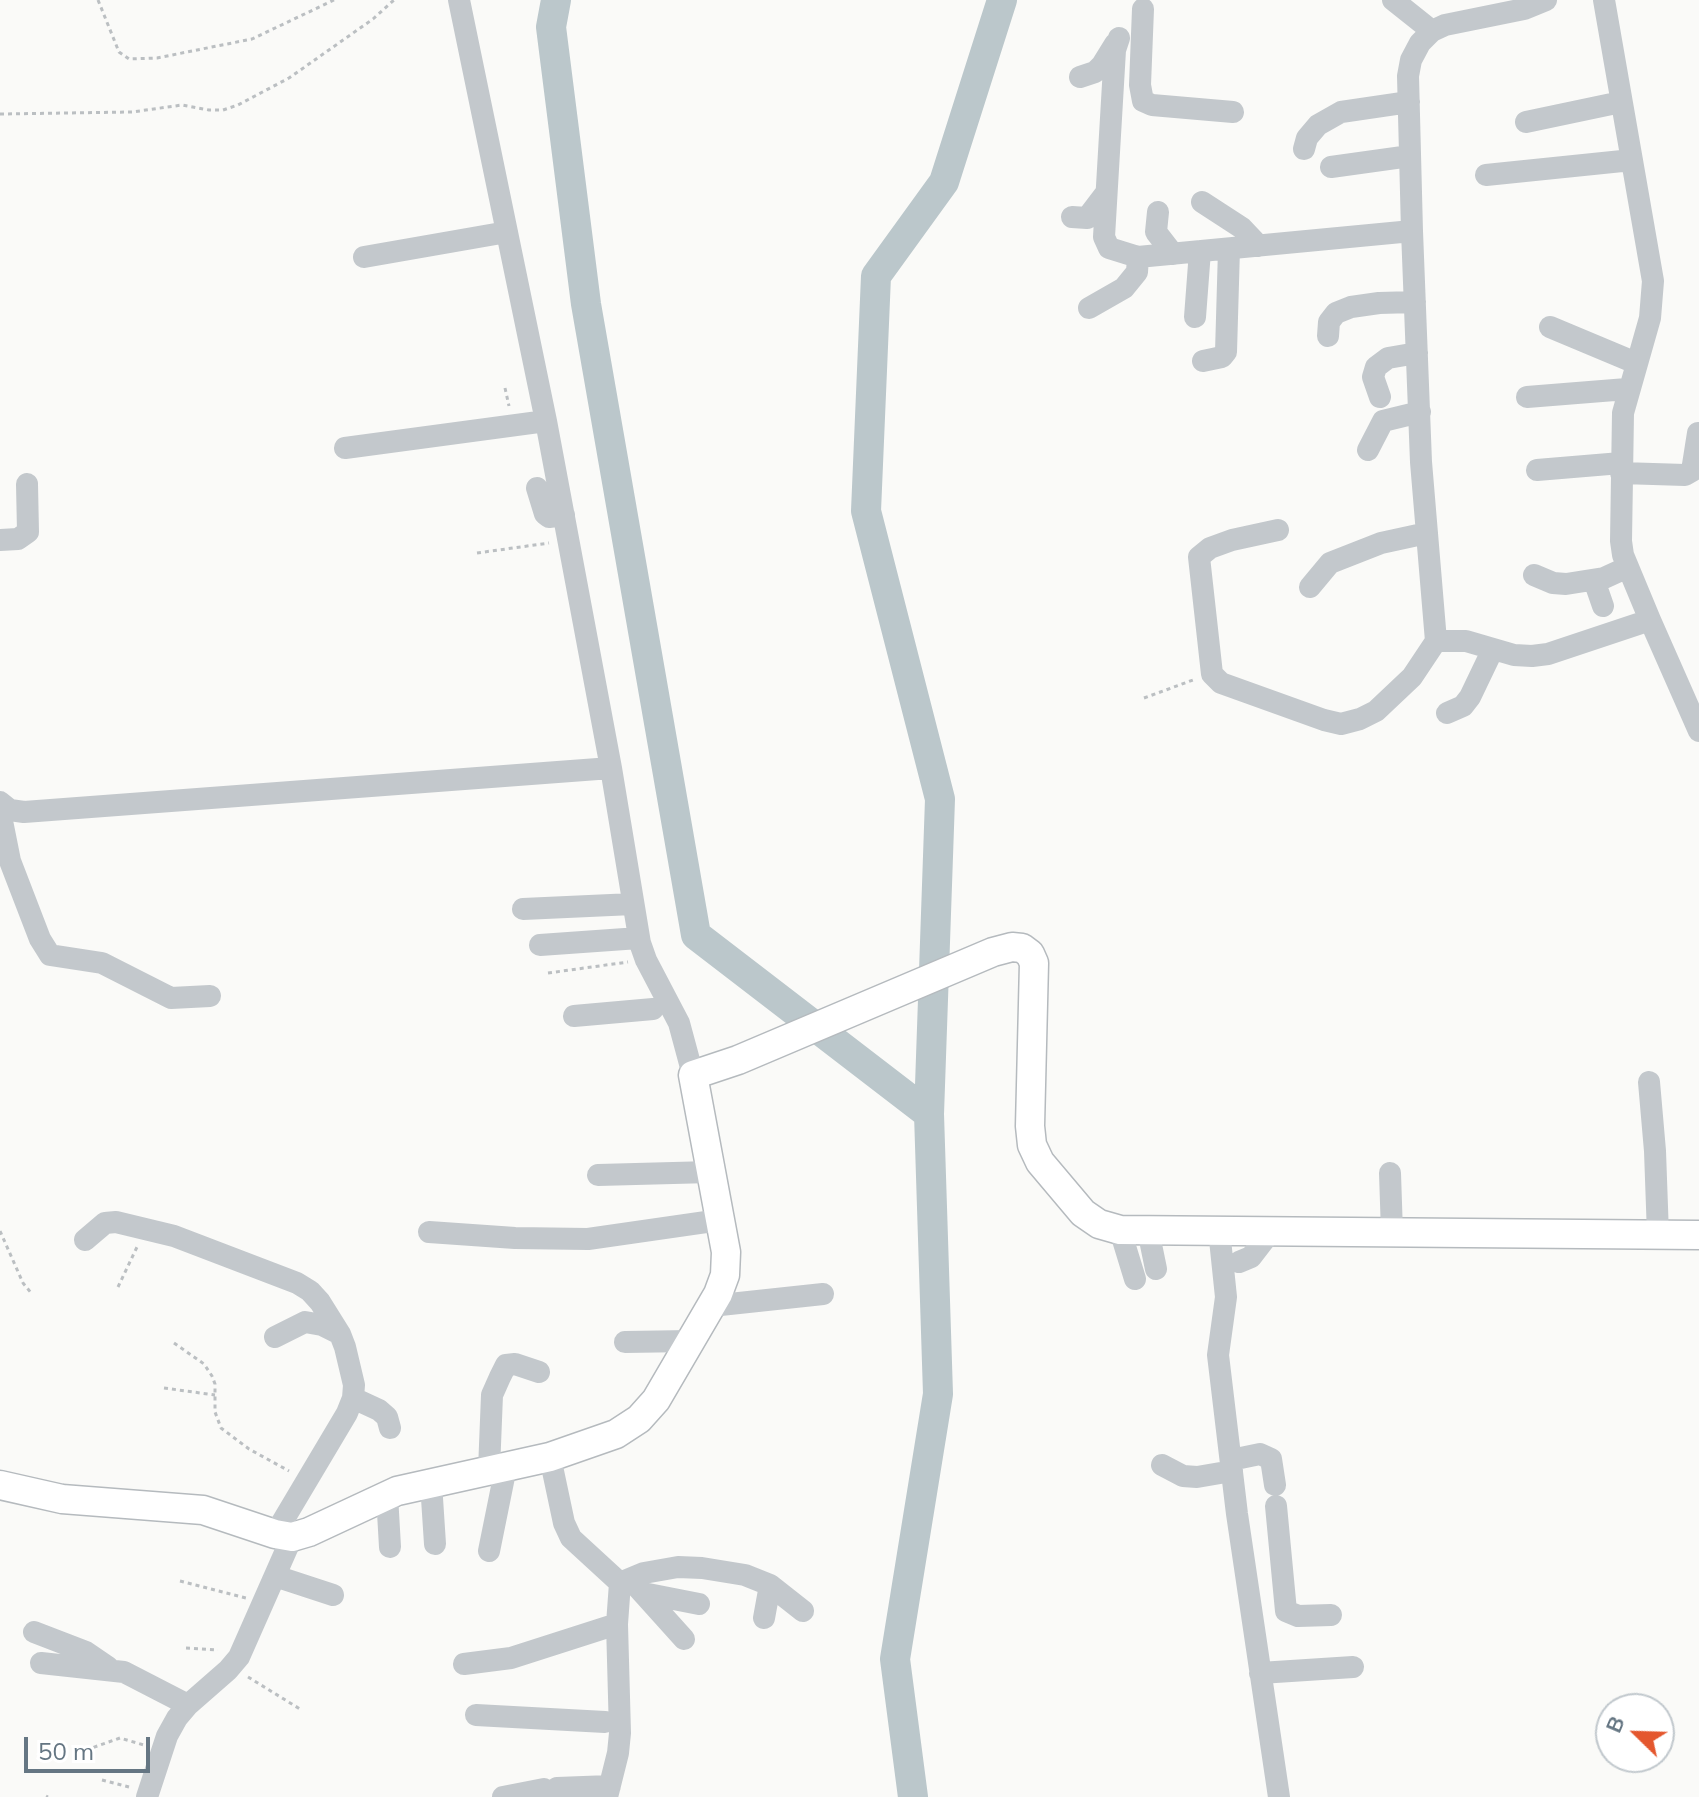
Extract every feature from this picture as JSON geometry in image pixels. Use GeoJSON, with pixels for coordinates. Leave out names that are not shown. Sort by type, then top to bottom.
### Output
{"type":"FeatureCollection","features":[{"type":"Feature","properties":{"kind":"main road"},"geometry":{"type":"LineString","coordinates":[[0,1485],[62,1499],[203,1510],[283,1536],[309,1532],[387,1495],[550,1457],[616,1434],[639,1419],[656,1400],[711,1306],[725,1275],[726,1252],[693,1075],[738,1060],[993,952],[1012,947],[1022,948],[1030,954],[1034,963],[1032,1145],[1040,1162],[1083,1213],[1099,1224],[1120,1230],[1699,1235]]}},
{"type":"Feature","properties":{"kind":"street"},"geometry":{"type":"LineString","coordinates":[[459,0],[546,421],[564,515],[572,618],[611,768],[639,938],[664,1008],[693,1075]]}},
{"type":"Feature","properties":{"kind":"street"},"geometry":{"type":"LineString","coordinates":[[1393,0],[1432,31]]}},
{"type":"Feature","properties":{"kind":"street"},"geometry":{"type":"LineString","coordinates":[[1278,530],[1232,540],[1210,548],[1199,557],[1212,674],[1221,683],[1341,724],[1360,719],[1376,711],[1412,677],[1436,641],[1417,353],[1408,76],[1411,60],[1420,43],[1432,31],[1445,25],[1524,9],[1546,0]]}},
{"type":"Feature","properties":{"kind":"street"},"geometry":{"type":"LineString","coordinates":[[1604,0],[1653,281],[1650,318],[1627,389],[1623,413],[1621,541],[1628,567],[1699,731]]}},
{"type":"Feature","properties":{"kind":"street"},"geometry":{"type":"LineString","coordinates":[[1080,77],[1095,72],[1102,65],[1125,27],[1147,5]]}},
{"type":"Feature","properties":{"kind":"street"},"geometry":{"type":"LineString","coordinates":[[1147,5],[1140,85],[1143,101],[1152,105],[1233,112]]}},
{"type":"Feature","properties":{"kind":"street"},"geometry":{"type":"LineString","coordinates":[[1119,38],[1115,50],[1104,237],[1109,248],[1138,257],[1412,231]]}},
{"type":"Feature","properties":{"kind":"street"},"geometry":{"type":"LineString","coordinates":[[1304,149],[1307,138],[1318,125],[1341,112],[1409,102]]}},
{"type":"Feature","properties":{"kind":"street"},"geometry":{"type":"LineString","coordinates":[[1526,122],[1621,102]]}},
{"type":"Feature","properties":{"kind":"street"},"geometry":{"type":"LineString","coordinates":[[1331,167],[1410,156]]}},
{"type":"Feature","properties":{"kind":"street"},"geometry":{"type":"LineString","coordinates":[[1486,175],[1632,160]]}},
{"type":"Feature","properties":{"kind":"street"},"geometry":{"type":"LineString","coordinates":[[1072,217],[1087,218],[1107,192]]}},
{"type":"Feature","properties":{"kind":"street"},"geometry":{"type":"LineString","coordinates":[[1202,202],[1242,228],[1259,246]]}},
{"type":"Feature","properties":{"kind":"street"},"geometry":{"type":"LineString","coordinates":[[1158,212],[1156,232],[1173,254]]}},
{"type":"Feature","properties":{"kind":"street"},"geometry":{"type":"LineString","coordinates":[[364,257],[507,232]]}},
{"type":"Feature","properties":{"kind":"street"},"geometry":{"type":"LineString","coordinates":[[1203,361],[1222,357],[1226,352],[1229,249]]}},
{"type":"Feature","properties":{"kind":"street"},"geometry":{"type":"LineString","coordinates":[[1195,317],[1200,251]]}},
{"type":"Feature","properties":{"kind":"street"},"geometry":{"type":"LineString","coordinates":[[1089,308],[1124,288],[1137,272],[1138,257]]}},
{"type":"Feature","properties":{"kind":"street"},"geometry":{"type":"LineString","coordinates":[[1328,336],[1329,322],[1336,313],[1351,307],[1415,302]]}},
{"type":"Feature","properties":{"kind":"street"},"geometry":{"type":"LineString","coordinates":[[1550,327],[1636,363]]}},
{"type":"Feature","properties":{"kind":"street"},"geometry":{"type":"LineString","coordinates":[[1380,397],[1373,377],[1376,367],[1388,358],[1417,353]]}},
{"type":"Feature","properties":{"kind":"street"},"geometry":{"type":"LineString","coordinates":[[1527,397],[1627,389]]}},
{"type":"Feature","properties":{"kind":"street"},"geometry":{"type":"LineString","coordinates":[[1368,450],[1383,421],[1420,412]]}},
{"type":"Feature","properties":{"kind":"street"},"geometry":{"type":"LineString","coordinates":[[345,448],[546,421]]}},
{"type":"Feature","properties":{"kind":"street"},"geometry":{"type":"LineString","coordinates":[[1537,470],[1621,468],[1685,475],[1692,471],[1698,433]]}},
{"type":"Feature","properties":{"kind":"street"},"geometry":{"type":"LineString","coordinates":[[0,540],[18,539],[28,532],[27,484]]}},
{"type":"Feature","properties":{"kind":"street"},"geometry":{"type":"LineString","coordinates":[[537,488],[545,514],[549,517],[564,515]]}},
{"type":"Feature","properties":{"kind":"street"},"geometry":{"type":"LineString","coordinates":[[1310,587],[1330,563],[1381,543],[1427,533]]}},
{"type":"Feature","properties":{"kind":"street"},"geometry":{"type":"LineString","coordinates":[[1534,575],[1553,583],[1566,584],[1594,580],[1628,567]]}},
{"type":"Feature","properties":{"kind":"street"},"geometry":{"type":"LineString","coordinates":[[1594,580],[1603,606]]}},
{"type":"Feature","properties":{"kind":"street"},"geometry":{"type":"LineString","coordinates":[[1436,641],[1466,641],[1514,655],[1548,654],[1650,620]]}},
{"type":"Feature","properties":{"kind":"street"},"geometry":{"type":"LineString","coordinates":[[1447,713],[1463,706],[1470,697],[1493,649]]}},
{"type":"Feature","properties":{"kind":"street"},"geometry":{"type":"LineString","coordinates":[[0,802],[10,810],[24,812],[611,768]]}},
{"type":"Feature","properties":{"kind":"street"},"geometry":{"type":"LineString","coordinates":[[0,811],[10,861],[40,939],[40,959],[102,963],[171,998],[210,996]]}},
{"type":"Feature","properties":{"kind":"street"},"geometry":{"type":"LineString","coordinates":[[523,909],[633,904]]}},
{"type":"Feature","properties":{"kind":"street"},"geometry":{"type":"LineString","coordinates":[[540,945],[639,938]]}},
{"type":"Feature","properties":{"kind":"street"},"geometry":{"type":"LineString","coordinates":[[574,1016],[664,1008]]}},
{"type":"Feature","properties":{"kind":"street"},"geometry":{"type":"LineString","coordinates":[[1649,1082],[1658,1235]]}},
{"type":"Feature","properties":{"kind":"street"},"geometry":{"type":"LineString","coordinates":[[598,1175],[711,1172]]}},
{"type":"Feature","properties":{"kind":"street"},"geometry":{"type":"LineString","coordinates":[[1390,1173],[1392,1233]]}},
{"type":"Feature","properties":{"kind":"street"},"geometry":{"type":"LineString","coordinates":[[429,1232],[588,1239],[720,1220]]}},
{"type":"Feature","properties":{"kind":"street"},"geometry":{"type":"LineString","coordinates":[[85,1240],[105,1223],[116,1222],[187,1239],[297,1283],[320,1302],[340,1334],[354,1385],[347,1413],[307,1479],[283,1536],[275,1576],[235,1662],[177,1718],[148,1794]]}},
{"type":"Feature","properties":{"kind":"street"},"geometry":{"type":"LineString","coordinates":[[1120,1230],[1135,1279]]}},
{"type":"Feature","properties":{"kind":"street"},"geometry":{"type":"LineString","coordinates":[[1148,1230],[1156,1269]]}},
{"type":"Feature","properties":{"kind":"street"},"geometry":{"type":"LineString","coordinates":[[1219,1230],[1226,1297],[1218,1355],[1279,1797]]}},
{"type":"Feature","properties":{"kind":"street"},"geometry":{"type":"LineString","coordinates":[[1239,1262],[1251,1257],[1271,1231]]}},
{"type":"Feature","properties":{"kind":"street"},"geometry":{"type":"LineString","coordinates":[[711,1306],[823,1294]]}},
{"type":"Feature","properties":{"kind":"street"},"geometry":{"type":"LineString","coordinates":[[275,1337],[305,1322],[322,1325],[340,1334]]}},
{"type":"Feature","properties":{"kind":"street"},"geometry":{"type":"LineString","coordinates":[[625,1342],[690,1341]]}},
{"type":"Feature","properties":{"kind":"street"},"geometry":{"type":"LineString","coordinates":[[489,1551],[492,1395],[506,1365],[515,1364],[539,1372]]}},
{"type":"Feature","properties":{"kind":"street"},"geometry":{"type":"LineString","coordinates":[[353,1398],[379,1410],[387,1417],[390,1428]]}},
{"type":"Feature","properties":{"kind":"street"},"geometry":{"type":"LineString","coordinates":[[475,1416],[490,1470]]}},
{"type":"Feature","properties":{"kind":"street"},"geometry":{"type":"LineString","coordinates":[[1162,1465],[1183,1476],[1197,1477],[1260,1454],[1271,1459],[1286,1611],[1298,1616],[1331,1615]]}},
{"type":"Feature","properties":{"kind":"street"},"geometry":{"type":"LineString","coordinates":[[550,1457],[564,1523],[571,1538],[631,1585],[684,1639]]}},
{"type":"Feature","properties":{"kind":"street"},"geometry":{"type":"LineString","coordinates":[[431,1483],[435,1544]]}},
{"type":"Feature","properties":{"kind":"street"},"geometry":{"type":"LineString","coordinates":[[387,1495],[390,1547]]}},
{"type":"Feature","properties":{"kind":"street"},"geometry":{"type":"LineString","coordinates":[[503,1797],[551,1788],[609,1791],[618,1753],[613,1721],[617,1624],[631,1585],[644,1573],[678,1567],[745,1575],[770,1585],[803,1611]]}},
{"type":"Feature","properties":{"kind":"street"},"geometry":{"type":"LineString","coordinates":[[275,1576],[333,1595]]}},
{"type":"Feature","properties":{"kind":"street"},"geometry":{"type":"LineString","coordinates":[[631,1585],[699,1604]]}},
{"type":"Feature","properties":{"kind":"street"},"geometry":{"type":"LineString","coordinates":[[764,1618],[770,1585]]}},
{"type":"Feature","properties":{"kind":"street"},"geometry":{"type":"LineString","coordinates":[[464,1664],[511,1658],[617,1624]]}},
{"type":"Feature","properties":{"kind":"street"},"geometry":{"type":"LineString","coordinates":[[34,1632],[86,1652],[111,1670]]}},
{"type":"Feature","properties":{"kind":"street"},"geometry":{"type":"LineString","coordinates":[[41,1663],[111,1670],[135,1677],[188,1705]]}},
{"type":"Feature","properties":{"kind":"street"},"geometry":{"type":"LineString","coordinates":[[1260,1673],[1353,1667]]}},
{"type":"Feature","properties":{"kind":"street"},"geometry":{"type":"LineString","coordinates":[[476,1715],[613,1721]]}},
{"type":"Feature","properties":{"kind":"path"},"geometry":{"type":"LineString","coordinates":[[98,0],[119,52],[129,59],[157,58],[252,39],[334,0]]}},
{"type":"Feature","properties":{"kind":"path"},"geometry":{"type":"LineString","coordinates":[[0,114],[104,113],[182,105],[223,110],[289,78],[373,19],[394,0]]}},
{"type":"Feature","properties":{"kind":"path"},"geometry":{"type":"LineString","coordinates":[[477,553],[552,543]]}},
{"type":"Feature","properties":{"kind":"path"},"geometry":{"type":"LineString","coordinates":[[1144,698],[1212,674]]}},
{"type":"Feature","properties":{"kind":"path"},"geometry":{"type":"LineString","coordinates":[[548,973],[646,960]]}},
{"type":"Feature","properties":{"kind":"path"},"geometry":{"type":"LineString","coordinates":[[118,1287],[145,1229]]}},
{"type":"Feature","properties":{"kind":"path"},"geometry":{"type":"LineString","coordinates":[[0,1231],[23,1283],[32,1294]]}},
{"type":"Feature","properties":{"kind":"path"},"geometry":{"type":"LineString","coordinates":[[174,1343],[204,1364],[212,1376],[215,1412],[221,1428],[272,1463],[307,1479]]}},
{"type":"Feature","properties":{"kind":"path"},"geometry":{"type":"LineString","coordinates":[[164,1388],[215,1395]]}},
{"type":"Feature","properties":{"kind":"path"},"geometry":{"type":"LineString","coordinates":[[180,1581],[263,1603]]}},
{"type":"Feature","properties":{"kind":"path"},"geometry":{"type":"LineString","coordinates":[[186,1648],[214,1650],[300,1709]]}},
{"type":"Feature","properties":{"kind":"path"},"geometry":{"type":"LineString","coordinates":[[86,1750],[120,1738],[162,1751]]}},
{"type":"Feature","properties":{"kind":"path"},"geometry":{"type":"LineString","coordinates":[[102,1780],[148,1794]]}},
{"type":"Feature","properties":{"kind":"waterway"},"geometry":{"type":"LineString","coordinates":[[556,0],[551,27],[586,304],[696,935],[929,1114],[938,1394],[895,1659],[913,1797]]}},
{"type":"Feature","properties":{"kind":"waterway"},"geometry":{"type":"LineString","coordinates":[[929,1114],[940,799],[866,511],[876,276],[944,182],[1002,0]]}}]}
